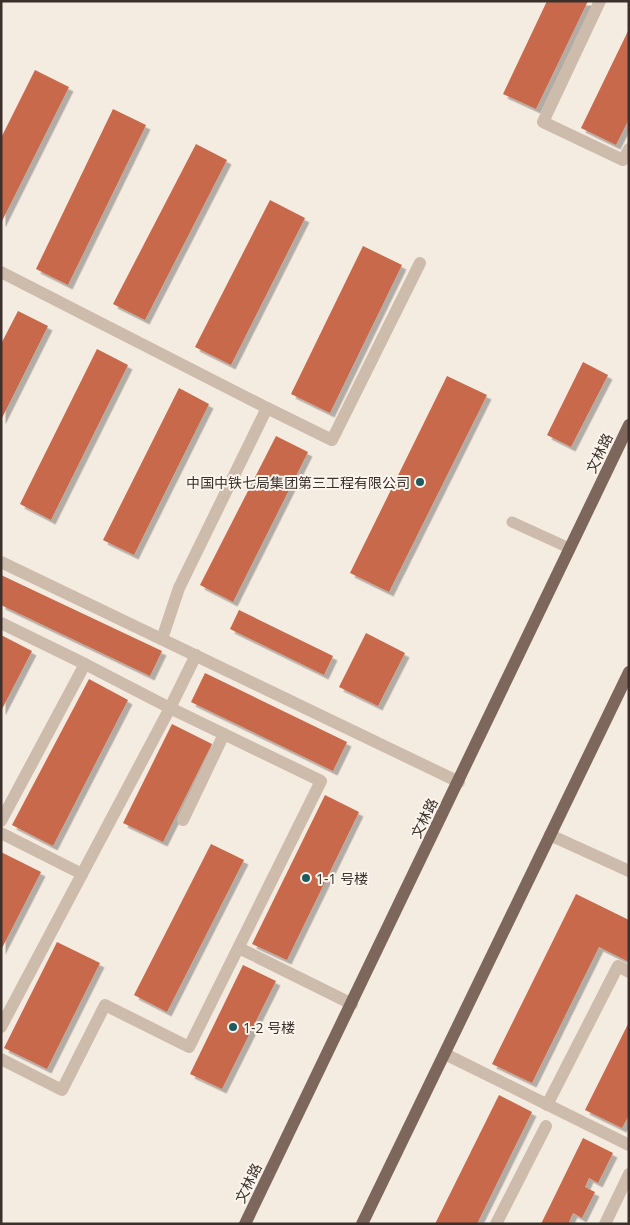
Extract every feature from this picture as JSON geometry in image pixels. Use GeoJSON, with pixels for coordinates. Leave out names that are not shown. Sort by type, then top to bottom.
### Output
{"type":"FeatureCollection","features":[{"type":"Feature","properties":{"kind":"main road","name":"文林路"},"geometry":{"type":"LineString","coordinates":[[246,1224],[629,425]]}},
{"type":"Feature","properties":{"kind":"main road"},"geometry":{"type":"LineString","coordinates":[[362,1224],[629,672]]}},
{"type":"Feature","properties":{"kind":"street"},"geometry":{"type":"LineString","coordinates":[[600,1],[543,122],[623,160],[629,148]]}},
{"type":"Feature","properties":{"kind":"street"},"geometry":{"type":"LineString","coordinates":[[1,272],[332,440],[420,263]]}},
{"type":"Feature","properties":{"kind":"street"},"geometry":{"type":"LineString","coordinates":[[162,639],[179,588],[266,408]]}},
{"type":"Feature","properties":{"kind":"street"},"geometry":{"type":"LineString","coordinates":[[1,562],[459,782]]}},
{"type":"Feature","properties":{"kind":"street"},"geometry":{"type":"LineString","coordinates":[[1,623],[321,781],[188,1047],[105,1005],[62,1090],[1,1059]]}},
{"type":"Feature","properties":{"kind":"street"},"geometry":{"type":"LineString","coordinates":[[1,1027],[170,708],[196,655]]}},
{"type":"Feature","properties":{"kind":"street"},"geometry":{"type":"LineString","coordinates":[[1,821],[84,664]]}},
{"type":"Feature","properties":{"kind":"street"},"geometry":{"type":"LineString","coordinates":[[183,820],[224,734]]}},
{"type":"Feature","properties":{"kind":"street"},"geometry":{"type":"LineString","coordinates":[[1,833],[82,874]]}},
{"type":"Feature","properties":{"kind":"street"},"geometry":{"type":"LineString","coordinates":[[550,835],[629,871]]}},
{"type":"Feature","properties":{"kind":"street"},"geometry":{"type":"LineString","coordinates":[[239,948],[352,1004]]}},
{"type":"Feature","properties":{"kind":"street"},"geometry":{"type":"LineString","coordinates":[[548,1105],[618,966],[629,972]]}},
{"type":"Feature","properties":{"kind":"street"},"geometry":{"type":"LineString","coordinates":[[445,1054],[629,1145]]}},
{"type":"Feature","properties":{"kind":"street"},"geometry":{"type":"LineString","coordinates":[[496,1224],[546,1126]]}},
{"type":"Feature","properties":{"kind":"street"},"geometry":{"type":"LineString","coordinates":[[605,1224],[629,1174]]}},
{"type":"Feature","properties":{"kind":"lane"},"geometry":{"type":"LineString","coordinates":[[512,522],[569,548]]}},
{"type":"Feature","properties":{"kind":"building"},"geometry":{"type":"Polygon","coordinates":[[[547,1],[588,1],[536,109],[503,94],[547,1]]]}},
{"type":"Feature","properties":{"kind":"building"},"geometry":{"type":"Polygon","coordinates":[[[629,29],[629,119],[616,145],[581,128],[629,29]]]}},
{"type":"Feature","properties":{"kind":"building"},"geometry":{"type":"Polygon","coordinates":[[[35,70],[69,87],[1,223],[1,138],[35,70]]]}},
{"type":"Feature","properties":{"kind":"building"},"geometry":{"type":"Polygon","coordinates":[[[113,109],[146,125],[68,285],[36,269],[113,109]]]}},
{"type":"Feature","properties":{"kind":"building"},"geometry":{"type":"Polygon","coordinates":[[[196,144],[227,160],[145,320],[113,304],[196,144]]]}},
{"type":"Feature","properties":{"kind":"building"},"geometry":{"type":"Polygon","coordinates":[[[270,200],[305,218],[231,365],[195,347],[270,200]]]}},
{"type":"Feature","properties":{"kind":"building"},"geometry":{"type":"Polygon","coordinates":[[[363,246],[402,265],[330,413],[291,394],[363,246]]]}},
{"type":"Feature","properties":{"kind":"building"},"geometry":{"type":"Polygon","coordinates":[[[18,311],[48,326],[1,420],[1,344],[18,311]]]}},
{"type":"Feature","properties":{"kind":"building"},"geometry":{"type":"Polygon","coordinates":[[[97,349],[128,365],[51,520],[20,504],[97,349]]]}},
{"type":"Feature","properties":{"kind":"building"},"geometry":{"type":"Polygon","coordinates":[[[583,362],[608,375],[571,447],[547,435],[583,362]]]}},
{"type":"Feature","properties":{"kind":"building"},"geometry":{"type":"Polygon","coordinates":[[[447,376],[487,395],[389,592],[350,573],[447,376]]]}},
{"type":"Feature","properties":{"kind":"building"},"geometry":{"type":"Polygon","coordinates":[[[179,388],[209,404],[134,555],[103,540],[179,388]]]}},
{"type":"Feature","properties":{"kind":"building"},"geometry":{"type":"Polygon","coordinates":[[[276,436],[308,452],[233,602],[200,585],[276,436]]]}},
{"type":"Feature","properties":{"kind":"building"},"geometry":{"type":"Polygon","coordinates":[[[1,575],[162,651],[150,676],[1,605],[1,575]]]}},
{"type":"Feature","properties":{"kind":"building"},"geometry":{"type":"Polygon","coordinates":[[[239,610],[333,656],[324,675],[230,629],[239,610]]]}},
{"type":"Feature","properties":{"kind":"building"},"geometry":{"type":"Polygon","coordinates":[[[366,633],[405,653],[378,706],[339,687],[366,633]]]}},
{"type":"Feature","properties":{"kind":"building"},"geometry":{"type":"Polygon","coordinates":[[[1,635],[32,651],[1,711],[1,635]]]}},
{"type":"Feature","properties":{"kind":"building"},"geometry":{"type":"Polygon","coordinates":[[[205,673],[347,742],[333,771],[191,702],[205,673]]]}},
{"type":"Feature","properties":{"kind":"building"},"geometry":{"type":"Polygon","coordinates":[[[89,679],[128,700],[53,846],[12,825],[89,679]]]}},
{"type":"Feature","properties":{"kind":"building"},"geometry":{"type":"Polygon","coordinates":[[[172,724],[212,744],[163,842],[123,823],[172,724]]]}},
{"type":"Feature","properties":{"kind":"building","name":"1-1 号楼"},"geometry":{"type":"Polygon","coordinates":[[[325,795],[359,812],[287,960],[252,944],[325,795]]]}},
{"type":"Feature","properties":{"kind":"building"},"geometry":{"type":"Polygon","coordinates":[[[211,844],[244,860],[167,1012],[134,995],[211,844]]]}},
{"type":"Feature","properties":{"kind":"building"},"geometry":{"type":"Polygon","coordinates":[[[1,852],[41,872],[1,950],[1,852]]]}},
{"type":"Feature","properties":{"kind":"building"},"geometry":{"type":"Polygon","coordinates":[[[576,894],[629,920],[629,962],[599,947],[532,1083],[492,1064],[576,894]]]}},
{"type":"Feature","properties":{"kind":"building"},"geometry":{"type":"Polygon","coordinates":[[[57,942],[100,963],[47,1069],[4,1048],[57,942]]]}},
{"type":"Feature","properties":{"kind":"building","name":"1-2 号楼"},"geometry":{"type":"Polygon","coordinates":[[[243,965],[276,981],[222,1089],[190,1074],[243,965]]]}},
{"type":"Feature","properties":{"kind":"building"},"geometry":{"type":"Polygon","coordinates":[[[629,1022],[629,1115],[622,1128],[585,1110],[629,1022]]]}},
{"type":"Feature","properties":{"kind":"building"},"geometry":{"type":"Polygon","coordinates":[[[499,1095],[532,1112],[477,1224],[435,1224],[499,1095]]]}},
{"type":"Feature","properties":{"kind":"building"},"geometry":{"type":"Polygon","coordinates":[[[583,1138],[613,1153],[598,1183],[589,1178],[585,1187],[595,1192],[582,1218],[573,1213],[569,1222],[572,1224],[541,1224],[583,1138]]]}},
{"type":"Feature","properties":{"kind":"place","name":"中国中铁七局集团第三工程有限公司"},"geometry":{"type":"Point","coordinates":[420,482]}},
{"type":"Feature","properties":{"kind":"place","name":"1-1 号楼"},"geometry":{"type":"Point","coordinates":[306,878]}},
{"type":"Feature","properties":{"kind":"place","name":"1-2 号楼"},"geometry":{"type":"Point","coordinates":[233,1027]}}]}
